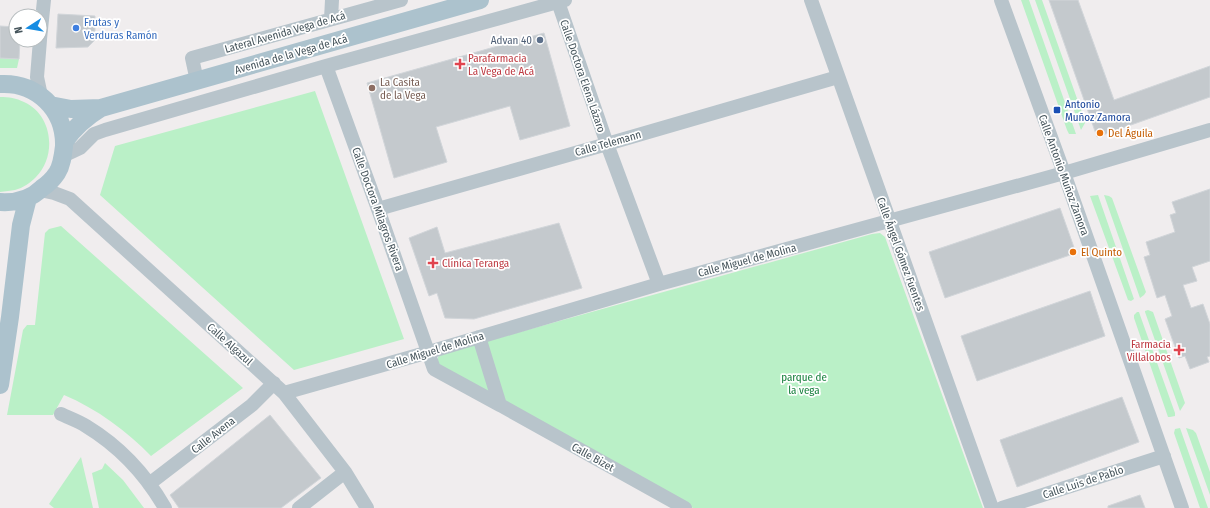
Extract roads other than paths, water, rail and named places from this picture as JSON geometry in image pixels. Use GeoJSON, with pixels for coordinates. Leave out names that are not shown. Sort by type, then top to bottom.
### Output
{"type":"FeatureCollection","features":[{"type":"Feature","properties":{"kind":"main road","name":"Avenida de la Vega de Acá"},"geometry":{"type":"LineString","coordinates":[[20,85],[32,90],[46,100],[71,109],[101,108],[480,0]]}},
{"type":"Feature","properties":{"kind":"main road"},"geometry":{"type":"LineString","coordinates":[[0,84],[20,85]]}},
{"type":"Feature","properties":{"kind":"main road"},"geometry":{"type":"LineString","coordinates":[[46,100],[54,110],[60,124],[62,157]]}},
{"type":"Feature","properties":{"kind":"main road","name":"Avenida de la Vega de Acá"},"geometry":{"type":"LineString","coordinates":[[21,198],[51,181],[62,157],[70,134],[85,119],[101,108]]}},
{"type":"Feature","properties":{"kind":"main road"},"geometry":{"type":"LineString","coordinates":[[0,385],[21,225],[21,198]]}},
{"type":"Feature","properties":{"kind":"street"},"geometry":{"type":"LineString","coordinates":[[331,19],[332,0]]}},
{"type":"Feature","properties":{"kind":"street","name":"Lateral Avenida Vega de Acá"},"geometry":{"type":"LineString","coordinates":[[197,81],[192,58],[402,0]]}},
{"type":"Feature","properties":{"kind":"street","name":"Calle Ángel Gómez Fuentes"},"geometry":{"type":"LineString","coordinates":[[811,0],[992,508]]}},
{"type":"Feature","properties":{"kind":"street","name":"Calle Antonio Muñoz Zamora"},"geometry":{"type":"LineString","coordinates":[[1001,0],[1064,172],[1182,508]]}},
{"type":"Feature","properties":{"kind":"street"},"geometry":{"type":"LineString","coordinates":[[62,157],[80,148],[94,134],[105,130],[326,66],[562,1]]}},
{"type":"Feature","properties":{"kind":"street","name":"Calle Doctora Elena Lázaro"},"geometry":{"type":"LineString","coordinates":[[562,1],[607,144],[659,284]]}},
{"type":"Feature","properties":{"kind":"street"},"geometry":{"type":"LineString","coordinates":[[39,48],[37,69],[38,87],[46,100]]}},
{"type":"Feature","properties":{"kind":"street","name":"Calle Doctora Milagros Rivera"},"geometry":{"type":"LineString","coordinates":[[326,66],[429,352]]}},
{"type":"Feature","properties":{"kind":"street"},"geometry":{"type":"LineString","coordinates":[[20,85],[34,75],[37,69]]}},
{"type":"Feature","properties":{"kind":"street","name":"Calle Telemann"},"geometry":{"type":"LineString","coordinates":[[378,209],[838,77]]}},
{"type":"Feature","properties":{"kind":"street","name":"Calle Miguel de Molina"},"geometry":{"type":"LineString","coordinates":[[284,393],[659,284],[889,221],[1210,130]]}},
{"type":"Feature","properties":{"kind":"street","name":"Calle Algazul"},"geometry":{"type":"LineString","coordinates":[[62,157],[62,185],[70,199],[284,393],[345,472],[367,508]]}},
{"type":"Feature","properties":{"kind":"street","name":"Calle Algazul"},"geometry":{"type":"LineString","coordinates":[[21,198],[54,193],[70,199]]}},
{"type":"Feature","properties":{"kind":"street"},"geometry":{"type":"LineString","coordinates":[[479,337],[500,405]]}},
{"type":"Feature","properties":{"kind":"street","name":"Calle Bizet"},"geometry":{"type":"LineString","coordinates":[[429,352],[434,369],[686,508]]}},
{"type":"Feature","properties":{"kind":"street","name":"Calle Avena"},"geometry":{"type":"LineString","coordinates":[[149,484],[252,405],[274,383]]}},
{"type":"Feature","properties":{"kind":"street"},"geometry":{"type":"LineString","coordinates":[[61,414],[86,426],[109,442],[133,464],[165,508]]}},
{"type":"Feature","properties":{"kind":"street","name":"Calle Luis de Pablo"},"geometry":{"type":"LineString","coordinates":[[1002,508],[1164,456]]}},
{"type":"Feature","properties":{"kind":"street"},"geometry":{"type":"LineString","coordinates":[[299,508],[345,472]]}},
{"type":"Feature","properties":{"kind":"place","name":"Frutas y Verduras Ramón"},"geometry":{"type":"Point","coordinates":[76,28]}},
{"type":"Feature","properties":{"kind":"place","name":"Advan 40"},"geometry":{"type":"Point","coordinates":[540,40]}},
{"type":"Feature","properties":{"kind":"place","name":"Parafarmacia La Vega de Acá"},"geometry":{"type":"Point","coordinates":[460,64]}},
{"type":"Feature","properties":{"kind":"place","name":"La Casita de la Vega"},"geometry":{"type":"Point","coordinates":[372,88]}},
{"type":"Feature","properties":{"kind":"place","name":"Antonio Muñoz Zamora"},"geometry":{"type":"Point","coordinates":[1057,110]}},
{"type":"Feature","properties":{"kind":"place","name":"Del Águila"},"geometry":{"type":"Point","coordinates":[1100,133]}},
{"type":"Feature","properties":{"kind":"place","name":"El Quinto"},"geometry":{"type":"Point","coordinates":[1073,252]}},
{"type":"Feature","properties":{"kind":"place","name":"Clínica Teranga"},"geometry":{"type":"Point","coordinates":[433,263]}},
{"type":"Feature","properties":{"kind":"place","name":"Farmacia Villalobos"},"geometry":{"type":"Point","coordinates":[1179,350]}},
{"type":"Feature","properties":{"kind":"park label","name":"parque de la vega"},"geometry":{"type":"Point","coordinates":[804,383]}}]}
